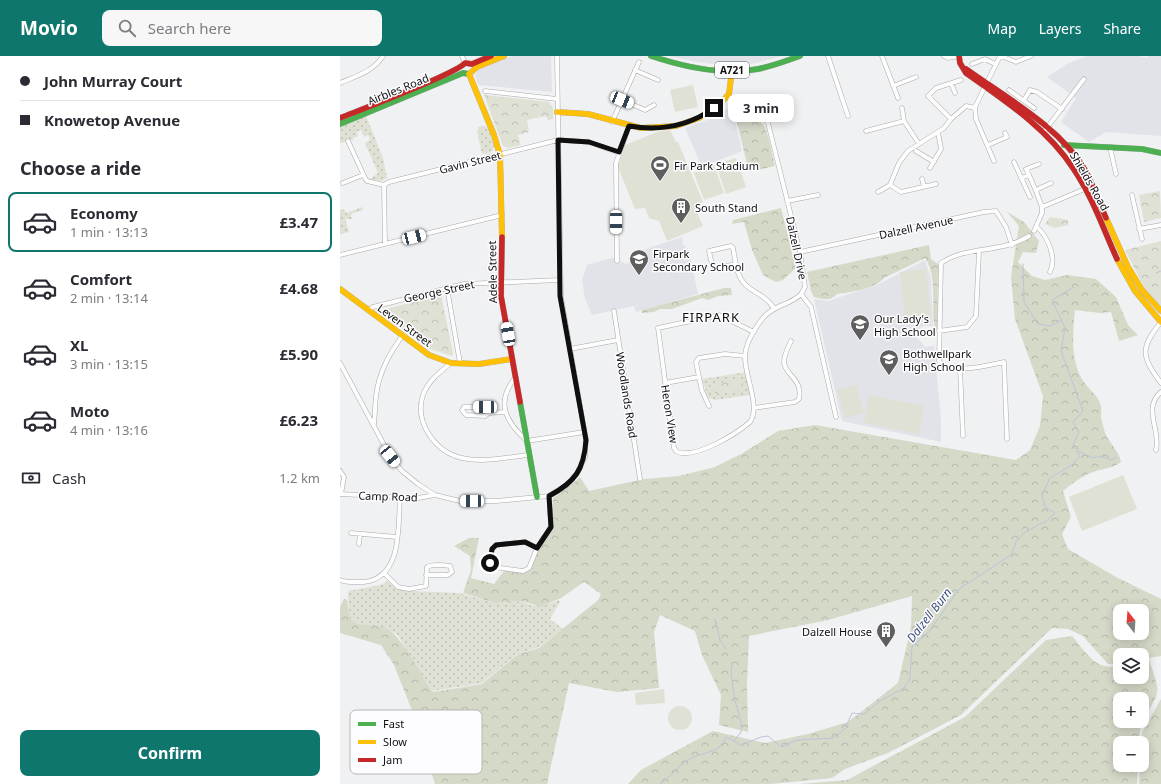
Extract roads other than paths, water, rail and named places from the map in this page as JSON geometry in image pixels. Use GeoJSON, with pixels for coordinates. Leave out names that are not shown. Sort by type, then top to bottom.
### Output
{"type":"FeatureCollection","features":[{"type":"Feature","properties":{"kind":"main road","name":"Airbles Road"},"geometry":{"type":"LineString","coordinates":[[340,124],[491,56]]}},
{"type":"Feature","properties":{"kind":"main road","name":"Airbles Road"},"geometry":{"type":"LineString","coordinates":[[340,118],[467,68],[504,56]]}},
{"type":"Feature","properties":{"kind":"main road","name":"A721"},"geometry":{"type":"LineString","coordinates":[[651,56],[696,67],[732,70],[760,69],[800,56]]}},
{"type":"Feature","properties":{"kind":"main road","name":"Shields Road"},"geometry":{"type":"LineString","coordinates":[[959,56],[968,70],[1043,133],[1057,147],[1073,168],[1085,189],[1127,279],[1147,307],[1161,322]]}},
{"type":"Feature","properties":{"kind":"main road","name":"Adele Street"},"geometry":{"type":"LineString","coordinates":[[467,68],[494,135],[500,155],[502,215],[501,296],[537,497]]}},
{"type":"Feature","properties":{"kind":"main road"},"geometry":{"type":"LineString","coordinates":[[557,112],[587,114],[629,126],[656,128],[680,124],[708,112],[727,96],[730,87],[732,70]]}},
{"type":"Feature","properties":{"kind":"main road","name":"Shields Road"},"geometry":{"type":"LineString","coordinates":[[985,84],[1047,127],[1076,157],[1092,185],[1128,267],[1142,290],[1161,311]]}},
{"type":"Feature","properties":{"kind":"main road"},"geometry":{"type":"LineString","coordinates":[[1057,147],[1065,144],[1161,153]]}},
{"type":"Feature","properties":{"kind":"main road","name":"Leven Street"},"geometry":{"type":"LineString","coordinates":[[340,289],[429,355],[451,363],[479,364],[512,360]]}},
{"type":"Feature","properties":{"kind":"street"},"geometry":{"type":"LineString","coordinates":[[340,83],[370,70],[377,65],[383,56]]}},
{"type":"Feature","properties":{"kind":"street"},"geometry":{"type":"LineString","coordinates":[[462,56],[467,68]]}},
{"type":"Feature","properties":{"kind":"street"},"geometry":{"type":"LineString","coordinates":[[340,363],[390,456],[402,471],[418,484],[435,494],[460,501],[496,501],[549,496],[565,487],[578,472],[585,457],[584,432],[560,296],[559,280],[557,56]]}},
{"type":"Feature","properties":{"kind":"street"},"geometry":{"type":"LineString","coordinates":[[828,56],[848,116]]}},
{"type":"Feature","properties":{"kind":"street"},"geometry":{"type":"LineString","coordinates":[[882,56],[898,98]]}},
{"type":"Feature","properties":{"kind":"street"},"geometry":{"type":"LineString","coordinates":[[944,56],[948,58],[959,56]]}},
{"type":"Feature","properties":{"kind":"street"},"geometry":{"type":"LineString","coordinates":[[994,161],[976,119],[974,108],[1000,56],[1016,62],[1031,56]]}},
{"type":"Feature","properties":{"kind":"street"},"geometry":{"type":"LineString","coordinates":[[972,64],[985,59],[995,64]]}},
{"type":"Feature","properties":{"kind":"street"},"geometry":{"type":"LineString","coordinates":[[612,122],[639,62]]}},
{"type":"Feature","properties":{"kind":"street"},"geometry":{"type":"LineString","coordinates":[[635,70],[658,80]]}},
{"type":"Feature","properties":{"kind":"street"},"geometry":{"type":"LineString","coordinates":[[893,86],[916,77]]}},
{"type":"Feature","properties":{"kind":"street"},"geometry":{"type":"LineString","coordinates":[[1043,133],[1084,79]]}},
{"type":"Feature","properties":{"kind":"street"},"geometry":{"type":"LineString","coordinates":[[951,118],[928,96],[936,88],[961,80]]}},
{"type":"Feature","properties":{"kind":"street"},"geometry":{"type":"LineString","coordinates":[[906,81],[909,87]]}},
{"type":"Feature","properties":{"kind":"street"},"geometry":{"type":"LineString","coordinates":[[951,83],[955,93]]}},
{"type":"Feature","properties":{"kind":"street"},"geometry":{"type":"LineString","coordinates":[[1009,90],[1034,108]]}},
{"type":"Feature","properties":{"kind":"street"},"geometry":{"type":"LineString","coordinates":[[1024,100],[1030,90],[1037,92],[1062,109]]}},
{"type":"Feature","properties":{"kind":"street"},"geometry":{"type":"LineString","coordinates":[[484,91],[557,99]]}},
{"type":"Feature","properties":{"kind":"street","name":"Dalzell Drive"},"geometry":{"type":"LineString","coordinates":[[727,96],[758,111],[768,123],[800,252],[805,287],[801,294],[811,307],[836,417]]}},
{"type":"Feature","properties":{"kind":"street"},"geometry":{"type":"LineString","coordinates":[[622,100],[645,110],[654,105]]}},
{"type":"Feature","properties":{"kind":"street"},"geometry":{"type":"LineString","coordinates":[[878,192],[890,185],[899,163],[908,151],[944,128],[951,118],[966,106],[974,108]]}},
{"type":"Feature","properties":{"kind":"street"},"geometry":{"type":"LineString","coordinates":[[902,108],[904,121],[919,144]]}},
{"type":"Feature","properties":{"kind":"street"},"geometry":{"type":"LineString","coordinates":[[866,131],[904,121]]}},
{"type":"Feature","properties":{"kind":"street"},"geometry":{"type":"LineString","coordinates":[[617,261],[616,169],[619,152],[629,126]]}},
{"type":"Feature","properties":{"kind":"street"},"geometry":{"type":"LineString","coordinates":[[930,168],[942,148],[938,132]]}},
{"type":"Feature","properties":{"kind":"street"},"geometry":{"type":"LineString","coordinates":[[988,145],[1007,137],[1005,132]]}},
{"type":"Feature","properties":{"kind":"street","name":"Gavin Street"},"geometry":{"type":"LineString","coordinates":[[384,185],[389,182],[558,140],[589,142],[619,152]]}},
{"type":"Feature","properties":{"kind":"street"},"geometry":{"type":"LineString","coordinates":[[348,141],[367,181],[384,185],[385,244]]}},
{"type":"Feature","properties":{"kind":"street"},"geometry":{"type":"LineString","coordinates":[[1076,157],[1075,152],[1081,145]]}},
{"type":"Feature","properties":{"kind":"street"},"geometry":{"type":"LineString","coordinates":[[1110,148],[1116,174]]}},
{"type":"Feature","properties":{"kind":"street"},"geometry":{"type":"LineString","coordinates":[[916,151],[934,162]]}},
{"type":"Feature","properties":{"kind":"street"},"geometry":{"type":"LineString","coordinates":[[1014,162],[1030,197]]}},
{"type":"Feature","properties":{"kind":"street"},"geometry":{"type":"LineString","coordinates":[[1039,164],[1026,169],[1042,207],[1041,218],[1036,229],[1046,237],[1051,253],[1052,267],[1050,272]]}},
{"type":"Feature","properties":{"kind":"street"},"geometry":{"type":"LineString","coordinates":[[343,183],[363,175]]}},
{"type":"Feature","properties":{"kind":"street"},"geometry":{"type":"LineString","coordinates":[[1021,178],[1028,175]]}},
{"type":"Feature","properties":{"kind":"street"},"geometry":{"type":"LineString","coordinates":[[922,179],[924,186]]}},
{"type":"Feature","properties":{"kind":"street"},"geometry":{"type":"LineString","coordinates":[[1036,191],[1038,188],[1051,183]]}},
{"type":"Feature","properties":{"kind":"street"},"geometry":{"type":"LineString","coordinates":[[890,185],[901,192],[936,184]]}},
{"type":"Feature","properties":{"kind":"street"},"geometry":{"type":"LineString","coordinates":[[1042,207],[1092,185]]}},
{"type":"Feature","properties":{"kind":"street"},"geometry":{"type":"LineString","coordinates":[[788,201],[818,195]]}},
{"type":"Feature","properties":{"kind":"street"},"geometry":{"type":"LineString","coordinates":[[1132,195],[1142,239]]}},
{"type":"Feature","properties":{"kind":"street","name":"Dalzell Avenue"},"geometry":{"type":"LineString","coordinates":[[800,252],[984,212],[996,211],[1006,227],[1012,245]]}},
{"type":"Feature","properties":{"kind":"street"},"geometry":{"type":"LineString","coordinates":[[340,255],[502,215]]}},
{"type":"Feature","properties":{"kind":"street"},"geometry":{"type":"LineString","coordinates":[[1139,229],[1161,225]]}},
{"type":"Feature","properties":{"kind":"street"},"geometry":{"type":"LineString","coordinates":[[1008,439],[1004,362],[960,369],[943,366],[939,361],[941,263],[952,256],[1012,245],[1029,236]]}},
{"type":"Feature","properties":{"kind":"street"},"geometry":{"type":"LineString","coordinates":[[736,264],[713,269],[708,251],[731,246],[733,248],[742,282],[747,287],[763,295],[774,308]]}},
{"type":"Feature","properties":{"kind":"street"},"geometry":{"type":"LineString","coordinates":[[939,331],[967,327],[976,316],[979,251]]}},
{"type":"Feature","properties":{"kind":"street","name":"George Street"},"geometry":{"type":"LineString","coordinates":[[368,310],[373,306],[464,284],[501,281],[559,280]]}},
{"type":"Feature","properties":{"kind":"street"},"geometry":{"type":"LineString","coordinates":[[447,288],[460,363]]}},
{"type":"Feature","properties":{"kind":"street"},"geometry":{"type":"LineString","coordinates":[[790,341],[784,363],[786,369],[798,383],[799,399],[795,402],[754,408],[745,356],[754,332],[764,316],[774,308],[794,299],[801,294]]}},
{"type":"Feature","properties":{"kind":"street","name":"Woodlands Road"},"geometry":{"type":"LineString","coordinates":[[614,311],[640,479]]}},
{"type":"Feature","properties":{"kind":"street","name":"Heron View"},"geometry":{"type":"LineString","coordinates":[[754,332],[719,314],[660,326],[657,330],[674,448],[680,453],[709,448],[747,425],[753,416],[754,408]]}},
{"type":"Feature","properties":{"kind":"street"},"geometry":{"type":"LineString","coordinates":[[1161,322],[1147,341],[1145,353],[1149,367],[1161,383]]}},
{"type":"Feature","properties":{"kind":"street"},"geometry":{"type":"LineString","coordinates":[[374,425],[376,397],[382,371],[388,356],[403,335]]}},
{"type":"Feature","properties":{"kind":"street"},"geometry":{"type":"LineString","coordinates":[[570,348],[618,340]]}},
{"type":"Feature","properties":{"kind":"street"},"geometry":{"type":"LineString","coordinates":[[709,406],[702,391],[696,362],[699,358],[725,354],[745,356]]}},
{"type":"Feature","properties":{"kind":"street"},"geometry":{"type":"LineString","coordinates":[[451,363],[429,383],[423,395],[421,405],[424,425],[437,444],[452,455],[474,460],[529,455]]}},
{"type":"Feature","properties":{"kind":"street"},"geometry":{"type":"LineString","coordinates":[[960,369],[963,436]]}},
{"type":"Feature","properties":{"kind":"street"},"geometry":{"type":"LineString","coordinates":[[665,382],[699,377]]}},
{"type":"Feature","properties":{"kind":"street"},"geometry":{"type":"LineString","coordinates":[[515,378],[506,396],[505,412],[514,429],[527,441],[584,432]]}},
{"type":"Feature","properties":{"kind":"street"},"geometry":{"type":"LineString","coordinates":[[1156,450],[1158,440],[1152,406],[1155,397],[1161,392]]}},
{"type":"Feature","properties":{"kind":"street"},"geometry":{"type":"LineString","coordinates":[[489,413],[485,407],[464,407],[462,410],[466,415],[485,416],[489,413],[505,412]]}},
{"type":"Feature","properties":{"kind":"street"},"geometry":{"type":"LineString","coordinates":[[340,471],[344,477],[340,494]]}},
{"type":"Feature","properties":{"kind":"street","name":"Camp Road"},"geometry":{"type":"LineString","coordinates":[[340,494],[418,498],[435,494]]}},
{"type":"Feature","properties":{"kind":"street"},"geometry":{"type":"LineString","coordinates":[[537,548],[525,542],[496,545],[492,549],[490,563],[494,567],[526,570],[529,568],[537,548],[551,527],[549,496]]}},
{"type":"Feature","properties":{"kind":"street"},"geometry":{"type":"LineString","coordinates":[[341,580],[367,582],[384,573],[392,564],[396,552],[400,497]]}},
{"type":"Feature","properties":{"kind":"street"},"geometry":{"type":"LineString","coordinates":[[351,533],[396,537]]}},
{"type":"Feature","properties":{"kind":"street"},"geometry":{"type":"LineString","coordinates":[[359,544],[360,534]]}},
{"type":"Feature","properties":{"kind":"street"},"geometry":{"type":"LineString","coordinates":[[384,573],[398,588],[409,589],[426,586],[426,575],[427,567],[430,565],[446,565],[450,566],[452,569],[452,572],[448,575],[426,575]]}},
{"type":"Feature","properties":{"kind":"waterway"},"geometry":{"type":"LineString","coordinates":[[1023,264],[1024,302],[1038,324],[1050,326],[1061,320]]}},
{"type":"Feature","properties":{"kind":"waterway","name":"Dalzell Burn"},"geometry":{"type":"LineString","coordinates":[[1156,273],[1161,271]]}},
{"type":"Feature","properties":{"kind":"waterway","name":"Dalzell Burn"},"geometry":{"type":"LineString","coordinates":[[660,784],[688,760],[715,750],[723,743],[726,737],[741,745],[761,737],[768,736],[781,747],[797,740],[833,738],[845,729],[852,713],[864,714],[880,701],[904,688],[910,678],[912,646],[928,633],[959,589],[1011,555],[1016,542],[1024,533],[1049,519],[1055,513],[1045,507],[1042,495],[1050,478],[1072,465],[1080,456],[1073,445],[1079,432],[1073,422],[1083,411],[1061,351],[1065,328],[1052,300],[1074,287]]}},
{"type":"Feature","properties":{"kind":"waterway"},"geometry":{"type":"LineString","coordinates":[[1078,451],[1093,458],[1102,456],[1111,460],[1116,458]]}},
{"type":"Feature","properties":{"kind":"waterway"},"geometry":{"type":"LineString","coordinates":[[716,624],[715,619],[720,640],[726,649]]}},
{"type":"Feature","properties":{"kind":"waterway"},"geometry":{"type":"LineString","coordinates":[[732,663],[731,674],[735,701],[741,721],[741,732],[734,741]]}},
{"type":"Feature","properties":{"kind":"place","name":"Fir Park Stadium"},"geometry":{"type":"Point","coordinates":[660,182]}},
{"type":"Feature","properties":{"kind":"place","name":"South Stand"},"geometry":{"type":"Point","coordinates":[681,224]}},
{"type":"Feature","properties":{"kind":"place","name":"Firpark Secondary School"},"geometry":{"type":"Point","coordinates":[639,276]}},
{"type":"Feature","properties":{"kind":"place","name":"Our Lady's High School"},"geometry":{"type":"Point","coordinates":[860,341]}},
{"type":"Feature","properties":{"kind":"place","name":"Bothwellpark High School"},"geometry":{"type":"Point","coordinates":[889,376]}},
{"type":"Feature","properties":{"kind":"place","name":"Dalzell House"},"geometry":{"type":"Point","coordinates":[886,648]}},
{"type":"Feature","properties":{"kind":"district","name":"FIRPARK"},"geometry":{"type":"Point","coordinates":[711,317]}}]}
